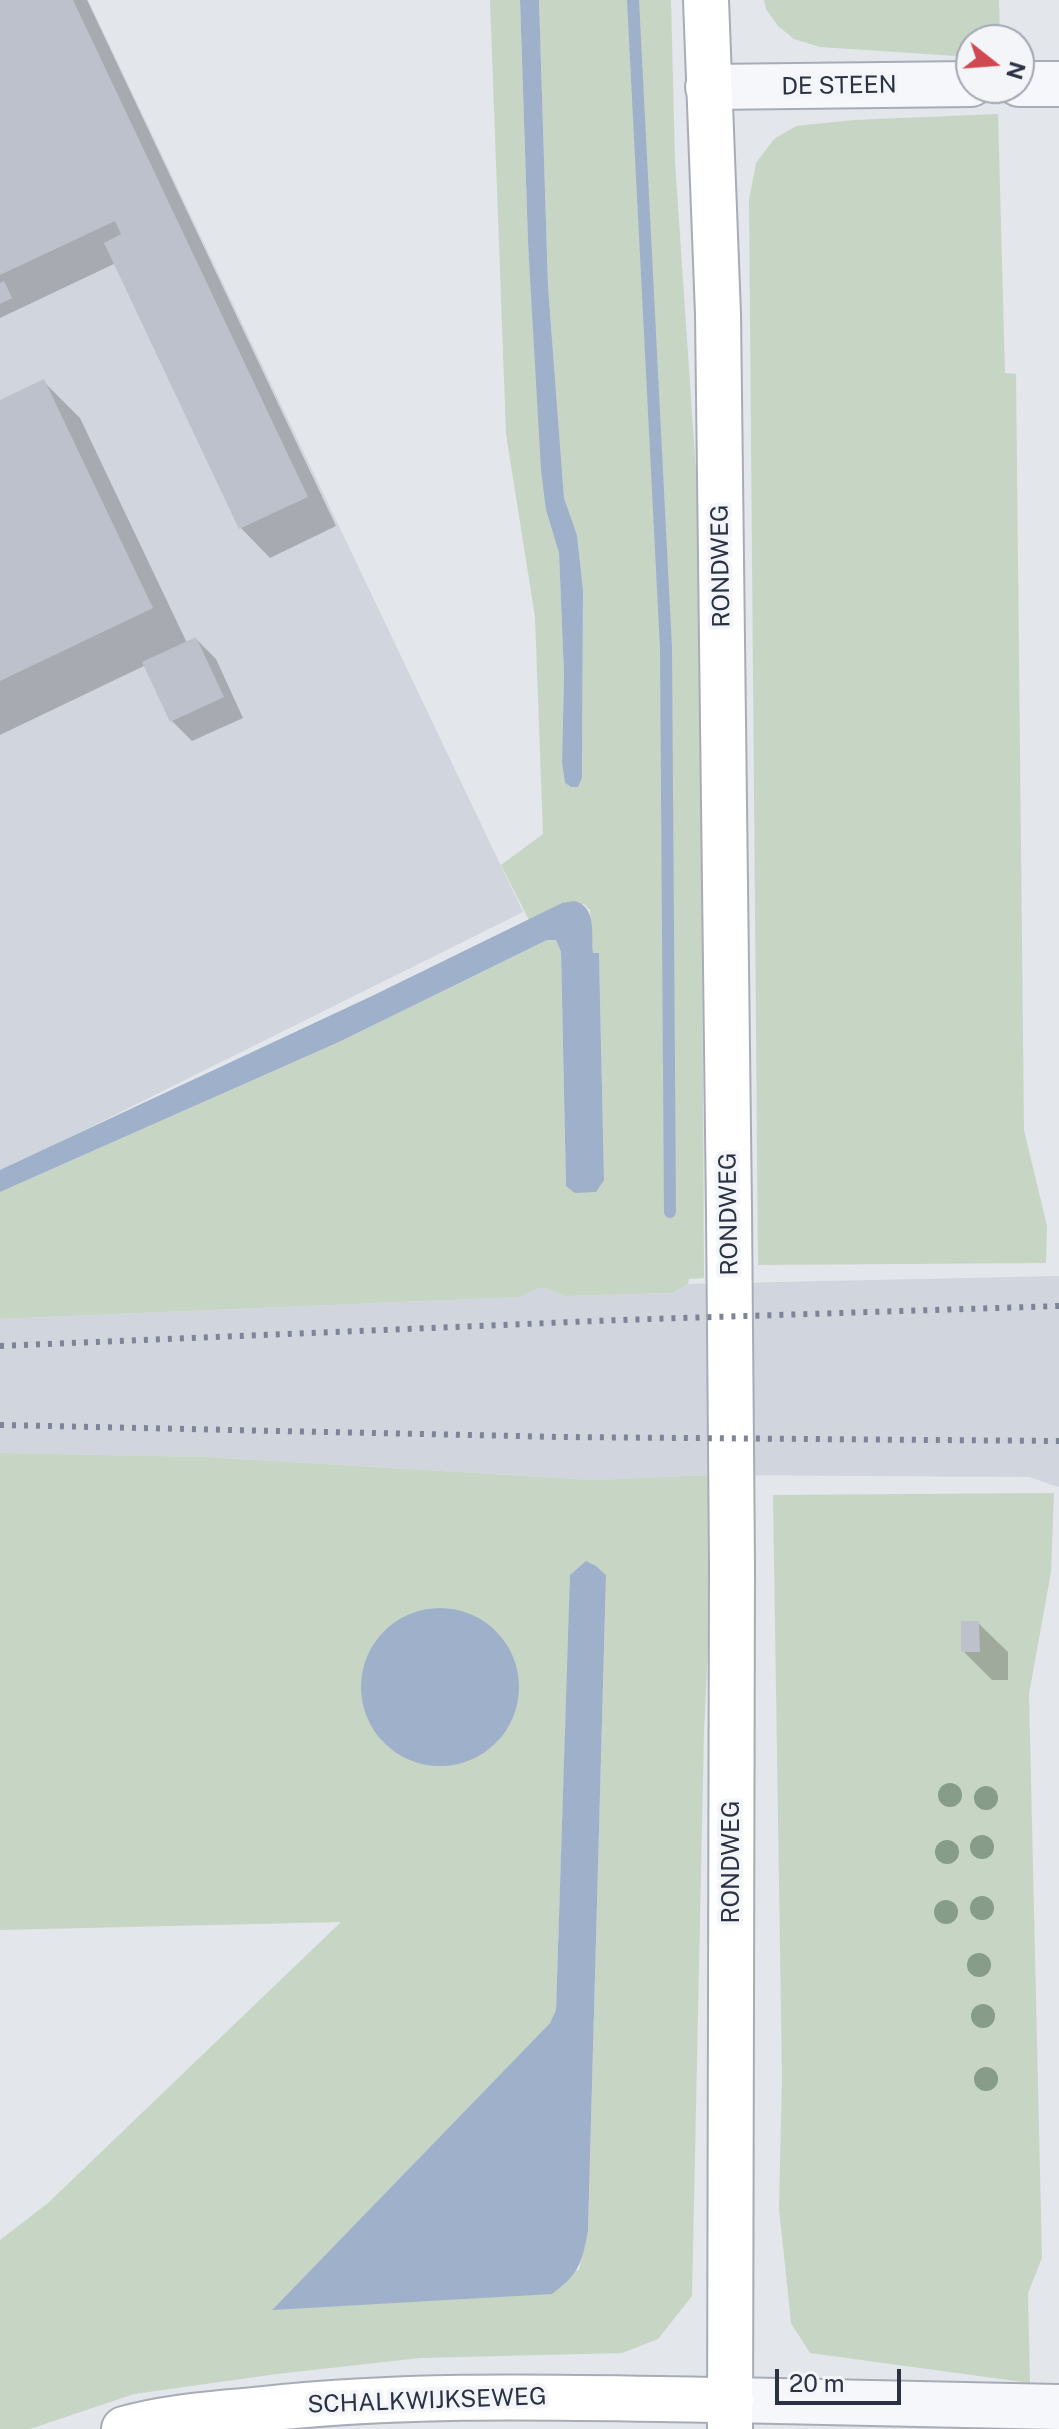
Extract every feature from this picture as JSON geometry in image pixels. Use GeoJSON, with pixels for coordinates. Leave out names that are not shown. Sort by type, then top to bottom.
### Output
{"type":"FeatureCollection","features":[{"type":"Feature","properties":{"kind":"main road","name":"RONDWEG"},"geometry":{"type":"LineString","coordinates":[[706,0],[718,314],[729,1211],[732,1550],[730,2415]]}},
{"type":"Feature","properties":{"kind":"main road","name":"SCHALKWIJKSEWEG"},"geometry":{"type":"LineString","coordinates":[[124,2429],[303,2405],[455,2396],[730,2415]]}},
{"type":"Feature","properties":{"kind":"street","name":"DE STEEN"},"geometry":{"type":"LineString","coordinates":[[708,87],[955,84]]}},
{"type":"Feature","properties":{"kind":"street"},"geometry":{"type":"LineString","coordinates":[[1035,84],[1059,84]]}},
{"type":"Feature","properties":{"kind":"street"},"geometry":{"type":"LineString","coordinates":[[730,2415],[1059,2407]]}},
{"type":"Feature","properties":{"kind":"shaded area"},"geometry":{"type":"Polygon","coordinates":[[[0,0],[88,0],[523,912],[0,1172],[0,0]]]}},
{"type":"Feature","properties":{"kind":"shaded area"},"geometry":{"type":"Polygon","coordinates":[[[1059,1276],[1059,1487],[1029,1477],[711,1475],[593,1480],[206,1457],[0,1453],[0,1319],[518,1297],[538,1288],[564,1296],[673,1293],[688,1284],[1059,1276]]]}},
{"type":"Feature","properties":{"kind":"green space"},"geometry":{"type":"Polygon","coordinates":[[[490,0],[520,0],[528,242],[546,510],[559,553],[564,675],[562,763],[565,783],[578,787],[582,778],[583,590],[577,535],[564,498],[548,286],[539,0],[671,0],[675,162],[700,531],[704,1278],[689,1279],[688,1284],[673,1293],[564,1296],[538,1288],[519,1297],[0,1319],[0,1192],[339,1042],[547,940],[556,940],[561,952],[566,1185],[604,1180],[599,954],[593,953],[590,910],[584,904],[562,903],[529,920],[501,865],[543,834],[535,617],[506,434],[490,0]]]}},
{"type":"Feature","properties":{"kind":"green space"},"geometry":{"type":"Polygon","coordinates":[[[764,0],[999,0],[1000,24],[955,24],[955,56],[820,47],[794,39],[778,26],[766,9],[764,0]]]}},
{"type":"Feature","properties":{"kind":"green space"},"geometry":{"type":"Polygon","coordinates":[[[998,114],[1005,373],[1016,374],[1024,1130],[1047,1226],[1046,1263],[758,1265],[749,200],[756,163],[774,139],[796,126],[854,120],[998,114]]]}},
{"type":"Feature","properties":{"kind":"green space"},"geometry":{"type":"Polygon","coordinates":[[[0,1453],[206,1457],[593,1480],[711,1475],[712,1568],[704,1732],[692,2296],[658,2339],[622,2353],[420,2358],[277,2374],[134,2394],[30,2429],[0,2429],[0,2240],[48,2203],[341,1922],[0,1930],[0,1453]],[[596,1566],[566,1709],[556,2010],[550,2023],[273,2309],[579,2270],[588,2231],[606,1575],[596,1566]]]}},
{"type":"Feature","properties":{"kind":"green space"},"geometry":{"type":"Polygon","coordinates":[[[1054,1493],[1051,1572],[1029,1694],[1042,2258],[1028,2293],[1030,2383],[810,2353],[791,2323],[779,2208],[782,2077],[773,1495],[1054,1493]]]}},
{"type":"Feature","properties":{"kind":"water"},"geometry":{"type":"Polygon","coordinates":[[[520,0],[539,0],[548,286],[564,498],[577,535],[583,590],[582,778],[578,787],[565,783],[562,763],[564,675],[559,553],[546,510],[541,470],[528,242],[520,0]]]}},
{"type":"Feature","properties":{"kind":"water"},"geometry":{"type":"Polygon","coordinates":[[[574,901],[590,914],[593,953],[599,953],[604,1180],[596,1192],[575,1193],[566,1186],[561,952],[556,940],[547,940],[339,1042],[0,1192],[0,1170],[372,996],[562,903],[574,901]]]}},
{"type":"Feature","properties":{"kind":"water"},"geometry":{"type":"Polygon","coordinates":[[[586,1561],[606,1575],[588,2231],[581,2260],[574,2274],[552,2294],[272,2310],[550,2023],[556,2010],[570,1575],[586,1561]]]}},
{"type":"Feature","properties":{"kind":"water"},"geometry":{"type":"Polygon","coordinates":[[[440,1608],[470,1614],[496,1631],[513,1657],[519,1687],[513,1717],[496,1743],[470,1760],[440,1766],[410,1760],[384,1743],[367,1717],[361,1687],[367,1657],[384,1631],[410,1614],[440,1608]]]}},
{"type":"Feature","properties":{"kind":"building"},"geometry":{"type":"Polygon","coordinates":[[[0,0],[73,0],[308,497],[239,529],[104,243],[121,234],[115,221],[0,275],[0,0]]]}},
{"type":"Feature","properties":{"kind":"building"},"geometry":{"type":"Polygon","coordinates":[[[4,281],[12,298],[0,304],[0,283],[4,281]]]}},
{"type":"Feature","properties":{"kind":"building"},"geometry":{"type":"Polygon","coordinates":[[[44,379],[153,608],[0,681],[0,400],[44,379]]]}},
{"type":"Feature","properties":{"kind":"building"},"geometry":{"type":"Polygon","coordinates":[[[196,637],[224,697],[170,722],[142,662],[196,637]]]}},
{"type":"Feature","properties":{"kind":"building"},"geometry":{"type":"Polygon","coordinates":[[[961,1621],[979,1621],[980,1652],[961,1652],[961,1621]]]}},
{"type":"Feature","properties":{"kind":"waterway"},"geometry":{"type":"LineString","coordinates":[[633,0],[666,648],[670,1212]]}},
{"type":"Feature","properties":{"kind":"railway"},"geometry":{"type":"LineString","coordinates":[[0,1346],[620,1320],[1059,1306]]}},
{"type":"Feature","properties":{"kind":"railway"},"geometry":{"type":"LineString","coordinates":[[0,1425],[561,1437],[1059,1441]]}}]}
